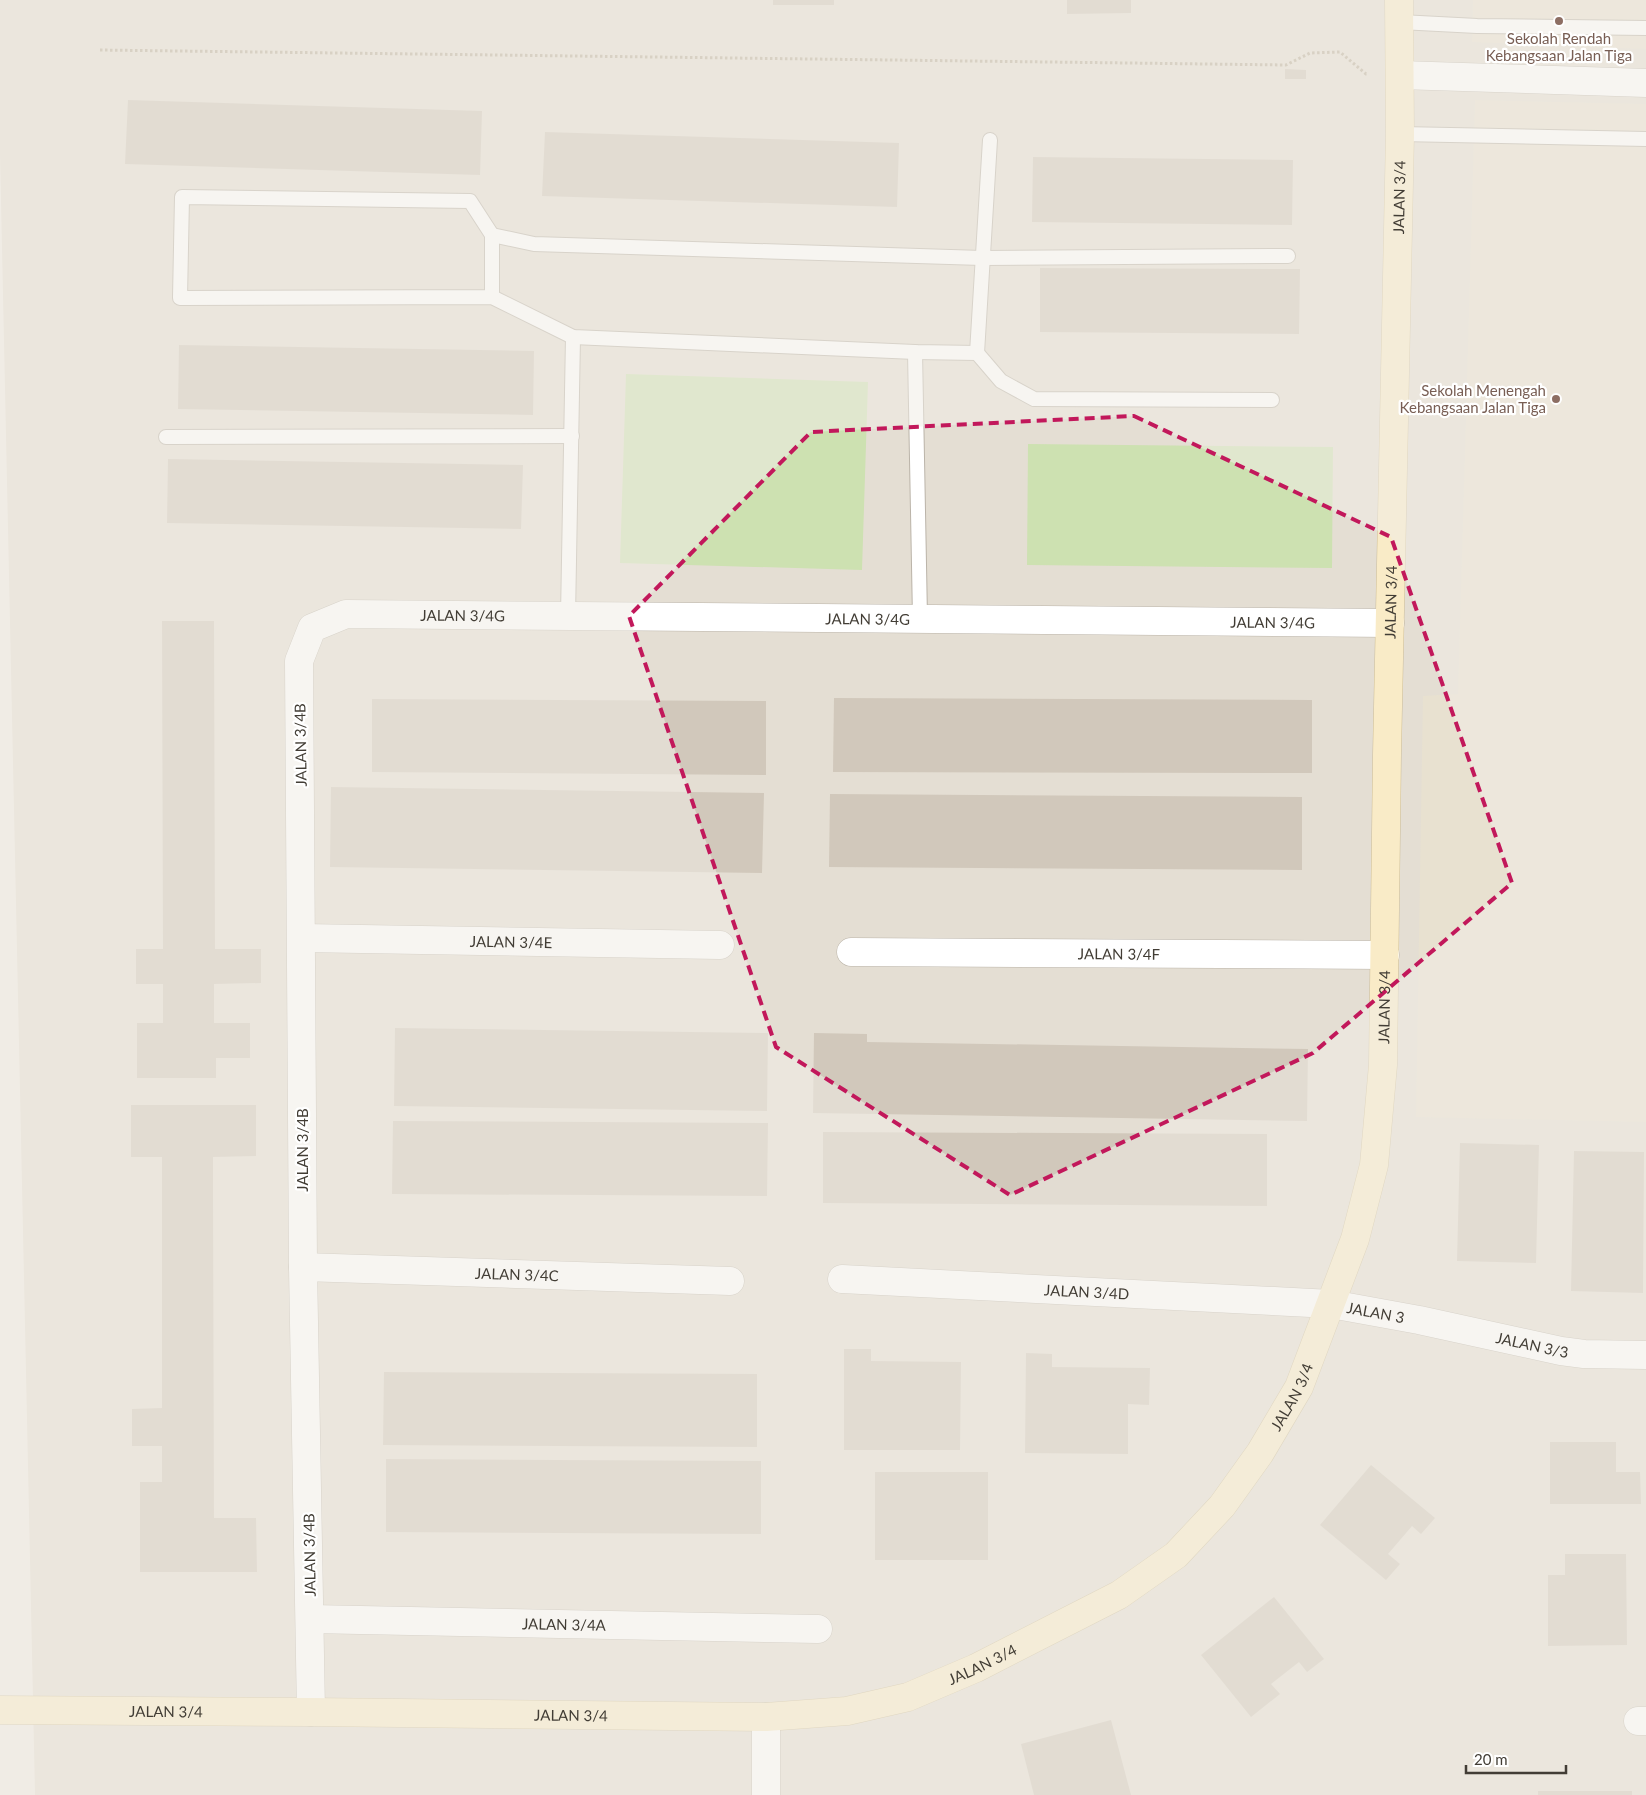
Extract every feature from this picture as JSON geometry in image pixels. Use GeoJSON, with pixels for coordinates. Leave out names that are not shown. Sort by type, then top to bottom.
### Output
{"type":"FeatureCollection","features":[{"type":"Feature","properties":{"kind":"street","name":"JALAN 3/4"},"geometry":{"type":"LineString","coordinates":[[0,1710],[766,1717],[847,1711],[908,1696],[976,1668],[1119,1595],[1176,1555],[1222,1506],[1260,1453],[1300,1387],[1355,1239],[1374,1165],[1383,1065],[1400,134],[1399,11]]}},
{"type":"Feature","properties":{"kind":"street"},"geometry":{"type":"LineString","coordinates":[[1400,75],[1646,82]]}},
{"type":"Feature","properties":{"kind":"street","name":"JALAN 3/4G"},"geometry":{"type":"LineString","coordinates":[[346,614],[1390,623]]}},
{"type":"Feature","properties":{"kind":"street","name":"JALAN 3/4B"},"geometry":{"type":"LineString","coordinates":[[311,1712],[303,1267],[299,661],[312,628],[346,614]]}},
{"type":"Feature","properties":{"kind":"street","name":"JALAN 3/4E"},"geometry":{"type":"LineString","coordinates":[[302,938],[720,945]]}},
{"type":"Feature","properties":{"kind":"street","name":"JALAN 3/4F"},"geometry":{"type":"LineString","coordinates":[[851,952],[1385,955]]}},
{"type":"Feature","properties":{"kind":"street","name":"JALAN 3/4C"},"geometry":{"type":"LineString","coordinates":[[303,1267],[730,1280]]}},
{"type":"Feature","properties":{"kind":"street","name":"JALAN 3/4D"},"geometry":{"type":"LineString","coordinates":[[842,1279],[1331,1304]]}},
{"type":"Feature","properties":{"kind":"street","name":"JALAN 3"},"geometry":{"type":"LineString","coordinates":[[1331,1304],[1419,1320]]}},
{"type":"Feature","properties":{"kind":"street","name":"JALAN 3/3"},"geometry":{"type":"LineString","coordinates":[[1419,1320],[1561,1351],[1584,1354],[1646,1355]]}},
{"type":"Feature","properties":{"kind":"street","name":"JALAN 3/4A"},"geometry":{"type":"LineString","coordinates":[[310,1619],[818,1630]]}},
{"type":"Feature","properties":{"kind":"street"},"geometry":{"type":"LineString","coordinates":[[766,1717],[766,1795]]}},
{"type":"Feature","properties":{"kind":"lane"},"geometry":{"type":"LineString","coordinates":[[1399,11],[1477,26],[1646,28]]}},
{"type":"Feature","properties":{"kind":"lane"},"geometry":{"type":"LineString","coordinates":[[1400,134],[1646,139]]}},
{"type":"Feature","properties":{"kind":"lane"},"geometry":{"type":"LineString","coordinates":[[990,140],[977,353],[1000,381],[1034,400],[1272,400]]}},
{"type":"Feature","properties":{"kind":"lane"},"geometry":{"type":"LineString","coordinates":[[492,297],[492,235],[470,201],[182,197],[180,298],[492,297],[573,337],[977,353]]}},
{"type":"Feature","properties":{"kind":"lane"},"geometry":{"type":"LineString","coordinates":[[492,235],[534,244],[982,258],[1288,256]]}},
{"type":"Feature","properties":{"kind":"lane"},"geometry":{"type":"LineString","coordinates":[[568,616],[573,337]]}},
{"type":"Feature","properties":{"kind":"lane"},"geometry":{"type":"LineString","coordinates":[[916,352],[920,618]]}},
{"type":"Feature","properties":{"kind":"lane"},"geometry":{"type":"LineString","coordinates":[[166,437],[572,436]]}},
{"type":"Feature","properties":{"kind":"path"},"geometry":{"type":"LineString","coordinates":[[100,50],[1286,65],[1310,53],[1340,52],[1366,74],[1400,75]]}},
{"type":"Feature","properties":{"kind":"highlighted area"},"geometry":{"type":"Polygon","coordinates":[[[1134,416],[1391,537],[1512,883],[1313,1053],[1010,1195],[776,1047],[629,616],[811,432],[1134,416]]]}},
{"type":"Feature","properties":{"kind":"shaded area"},"geometry":{"type":"Polygon","coordinates":[[[0,0],[1646,0],[1646,1795],[35,1795],[0,155],[0,0]]]}},
{"type":"Feature","properties":{"kind":"shaded area","name":"Sekolah Rendah Kebangsaan Jalan Tiga"},"geometry":{"type":"Polygon","coordinates":[[[1473,0],[1646,0],[1646,49],[1472,42],[1473,0]]]}},
{"type":"Feature","properties":{"kind":"shaded area","name":"Sekolah Menengah Kebangsaan Jalan Tiga"},"geometry":{"type":"Polygon","coordinates":[[[1475,100],[1646,104],[1646,1122],[1416,1117],[1423,696],[1458,694],[1475,100]]]}},
{"type":"Feature","properties":{"kind":"green space"},"geometry":{"type":"Polygon","coordinates":[[[626,374],[868,382],[862,570],[620,563],[626,374]]]}},
{"type":"Feature","properties":{"kind":"green space"},"geometry":{"type":"Polygon","coordinates":[[[1028,444],[1333,447],[1332,568],[1027,565],[1028,444]]]}},
{"type":"Feature","properties":{"kind":"building"},"geometry":{"type":"Polygon","coordinates":[[[773,0],[834,0],[834,5],[773,5],[773,0]]]}},
{"type":"Feature","properties":{"kind":"building"},"geometry":{"type":"Polygon","coordinates":[[[1067,0],[1131,0],[1131,13],[1067,14],[1067,0]]]}},
{"type":"Feature","properties":{"kind":"building"},"geometry":{"type":"Polygon","coordinates":[[[1285,69],[1306,70],[1306,79],[1285,79],[1285,69]]]}},
{"type":"Feature","properties":{"kind":"building"},"geometry":{"type":"Polygon","coordinates":[[[128,100],[482,111],[480,175],[125,164],[128,100]]]}},
{"type":"Feature","properties":{"kind":"building"},"geometry":{"type":"Polygon","coordinates":[[[545,132],[899,143],[897,207],[542,196],[545,132]]]}},
{"type":"Feature","properties":{"kind":"building"},"geometry":{"type":"Polygon","coordinates":[[[1033,157],[1293,160],[1292,225],[1032,222],[1033,157]]]}},
{"type":"Feature","properties":{"kind":"building"},"geometry":{"type":"Polygon","coordinates":[[[1040,268],[1300,269],[1299,334],[1040,332],[1040,268]]]}},
{"type":"Feature","properties":{"kind":"building"},"geometry":{"type":"Polygon","coordinates":[[[179,345],[534,351],[533,415],[178,409],[179,345]]]}},
{"type":"Feature","properties":{"kind":"building"},"geometry":{"type":"Polygon","coordinates":[[[168,459],[523,465],[521,529],[167,523],[168,459]]]}},
{"type":"Feature","properties":{"kind":"building"},"geometry":{"type":"Polygon","coordinates":[[[162,621],[214,621],[215,949],[261,949],[261,983],[214,984],[214,1023],[250,1023],[250,1058],[216,1058],[216,1078],[137,1078],[137,1023],[163,1023],[163,984],[136,984],[136,949],[163,949],[162,621]]]}},
{"type":"Feature","properties":{"kind":"building"},"geometry":{"type":"Polygon","coordinates":[[[834,698],[1312,700],[1312,773],[833,772],[834,698]]]}},
{"type":"Feature","properties":{"kind":"building"},"geometry":{"type":"Polygon","coordinates":[[[372,699],[766,701],[766,775],[372,772],[372,699]]]}},
{"type":"Feature","properties":{"kind":"building"},"geometry":{"type":"Polygon","coordinates":[[[331,787],[764,793],[762,873],[330,867],[331,787]]]}},
{"type":"Feature","properties":{"kind":"building"},"geometry":{"type":"Polygon","coordinates":[[[830,794],[1302,797],[1302,870],[829,867],[830,794]]]}},
{"type":"Feature","properties":{"kind":"building"},"geometry":{"type":"Polygon","coordinates":[[[395,1028],[768,1033],[767,1111],[394,1106],[395,1028]]]}},
{"type":"Feature","properties":{"kind":"building"},"geometry":{"type":"Polygon","coordinates":[[[814,1033],[867,1034],[867,1042],[1308,1049],[1307,1121],[813,1113],[814,1033]]]}},
{"type":"Feature","properties":{"kind":"building"},"geometry":{"type":"Polygon","coordinates":[[[131,1105],[256,1105],[256,1156],[213,1157],[213,1192],[214,1518],[256,1518],[257,1572],[140,1572],[140,1482],[162,1482],[162,1446],[132,1446],[132,1409],[162,1408],[162,1157],[131,1157],[131,1105]]]}},
{"type":"Feature","properties":{"kind":"building"},"geometry":{"type":"Polygon","coordinates":[[[393,1121],[768,1123],[767,1196],[392,1194],[393,1121]]]}},
{"type":"Feature","properties":{"kind":"building"},"geometry":{"type":"Polygon","coordinates":[[[823,1132],[1267,1134],[1267,1206],[823,1203],[823,1132]]]}},
{"type":"Feature","properties":{"kind":"building"},"geometry":{"type":"Polygon","coordinates":[[[1460,1143],[1539,1145],[1536,1263],[1457,1261],[1460,1143]]]}},
{"type":"Feature","properties":{"kind":"building"},"geometry":{"type":"Polygon","coordinates":[[[1574,1151],[1644,1152],[1643,1293],[1571,1291],[1574,1151]]]}},
{"type":"Feature","properties":{"kind":"building"},"geometry":{"type":"Polygon","coordinates":[[[844,1349],[871,1349],[871,1361],[961,1362],[960,1450],[844,1450],[844,1349]]]}},
{"type":"Feature","properties":{"kind":"building"},"geometry":{"type":"Polygon","coordinates":[[[1026,1353],[1052,1354],[1052,1367],[1150,1368],[1149,1405],[1128,1404],[1128,1454],[1025,1453],[1026,1353]]]}},
{"type":"Feature","properties":{"kind":"building"},"geometry":{"type":"Polygon","coordinates":[[[384,1372],[757,1374],[757,1447],[383,1445],[384,1372]]]}},
{"type":"Feature","properties":{"kind":"building"},"geometry":{"type":"Polygon","coordinates":[[[1550,1442],[1616,1442],[1616,1472],[1640,1472],[1641,1504],[1550,1504],[1550,1442]]]}},
{"type":"Feature","properties":{"kind":"building"},"geometry":{"type":"Polygon","coordinates":[[[386,1459],[761,1461],[761,1534],[386,1532],[386,1459]]]}},
{"type":"Feature","properties":{"kind":"building"},"geometry":{"type":"Polygon","coordinates":[[[1371,1465],[1435,1518],[1421,1534],[1412,1526],[1388,1554],[1400,1564],[1386,1580],[1320,1525],[1371,1465]]]}},
{"type":"Feature","properties":{"kind":"building"},"geometry":{"type":"Polygon","coordinates":[[[875,1472],[988,1472],[988,1560],[875,1560],[875,1472]]]}},
{"type":"Feature","properties":{"kind":"building"},"geometry":{"type":"Polygon","coordinates":[[[1565,1554],[1626,1554],[1627,1645],[1548,1646],[1548,1575],[1565,1575],[1565,1554]]]}},
{"type":"Feature","properties":{"kind":"building"},"geometry":{"type":"Polygon","coordinates":[[[1274,1597],[1324,1659],[1307,1672],[1299,1662],[1271,1684],[1280,1694],[1251,1717],[1201,1655],[1274,1597]]]}},
{"type":"Feature","properties":{"kind":"building"},"geometry":{"type":"Polygon","coordinates":[[[1111,1720],[1131,1795],[1034,1795],[1021,1744],[1111,1720]]]}},
{"type":"Feature","properties":{"kind":"building"},"geometry":{"type":"Polygon","coordinates":[[[1538,1791],[1632,1791],[1632,1795],[1538,1795],[1538,1791]]]}},
{"type":"Feature","properties":{"kind":"place","name":"Sekolah Rendah Kebangsaan Jalan Tiga"},"geometry":{"type":"Point","coordinates":[1559,21]}},
{"type":"Feature","properties":{"kind":"place","name":"Sekolah Menengah Kebangsaan Jalan Tiga"},"geometry":{"type":"Point","coordinates":[1556,399]}}]}
